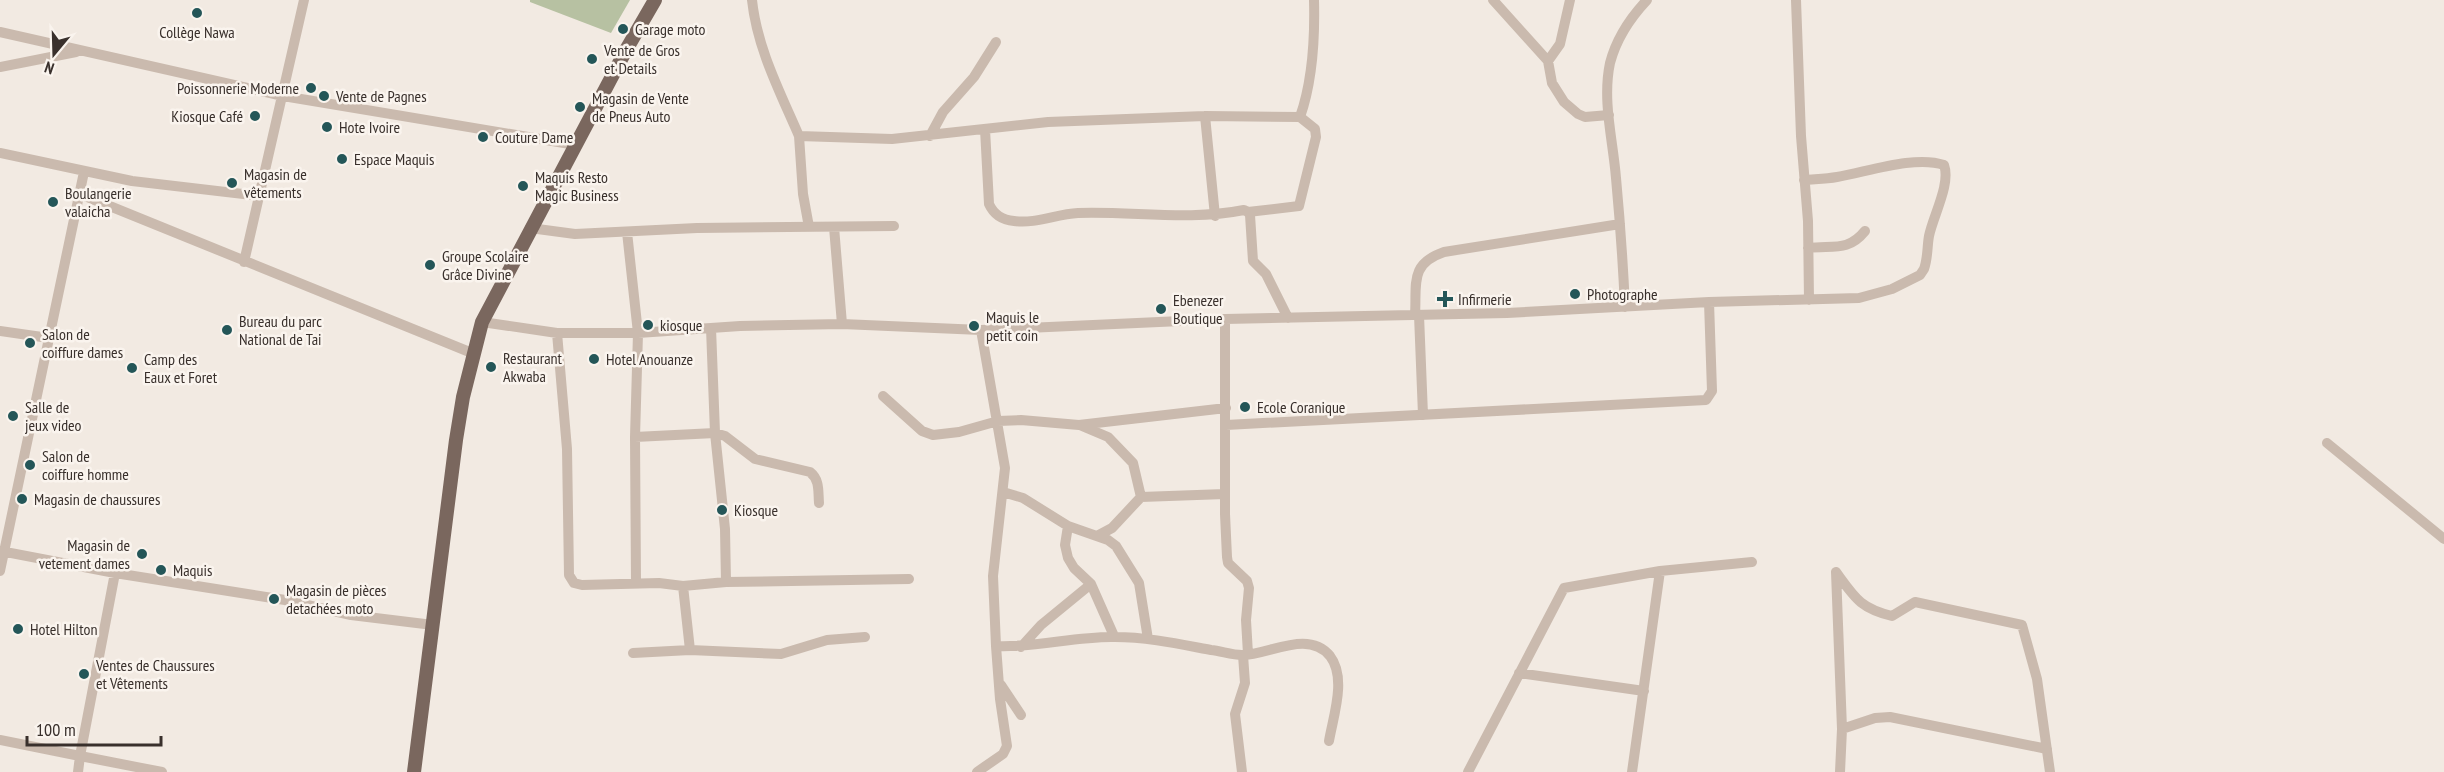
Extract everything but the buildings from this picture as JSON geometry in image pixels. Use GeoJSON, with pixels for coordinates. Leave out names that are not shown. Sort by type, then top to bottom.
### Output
{"type":"FeatureCollection","features":[{"type":"Feature","properties":{"kind":"main road"},"geometry":{"type":"LineString","coordinates":[[414,772],[456,440],[472,353],[482,322],[530,228],[655,0]]}},
{"type":"Feature","properties":{"kind":"street"},"geometry":{"type":"LineString","coordinates":[[244,262],[304,0]]}},
{"type":"Feature","properties":{"kind":"street"},"geometry":{"type":"LineString","coordinates":[[752,0],[753,16],[763,49],[799,136],[802,194],[809,227]]}},
{"type":"Feature","properties":{"kind":"street"},"geometry":{"type":"LineString","coordinates":[[1300,117],[1315,34],[1314,0]]}},
{"type":"Feature","properties":{"kind":"street"},"geometry":{"type":"LineString","coordinates":[[1493,0],[1548,61],[1552,83],[1564,102],[1585,117],[1609,115]]}},
{"type":"Feature","properties":{"kind":"street"},"geometry":{"type":"LineString","coordinates":[[1548,61],[1560,44],[1570,0]]}},
{"type":"Feature","properties":{"kind":"street"},"geometry":{"type":"LineString","coordinates":[[1796,0],[1809,300]]}},
{"type":"Feature","properties":{"kind":"street"},"geometry":{"type":"LineString","coordinates":[[1625,307],[1620,224],[1607,94],[1610,63],[1640,3]]}},
{"type":"Feature","properties":{"kind":"street"},"geometry":{"type":"LineString","coordinates":[[0,32],[283,96],[576,145]]}},
{"type":"Feature","properties":{"kind":"street"},"geometry":{"type":"LineString","coordinates":[[930,136],[943,112],[974,77],[996,42]]}},
{"type":"Feature","properties":{"kind":"street"},"geometry":{"type":"LineString","coordinates":[[0,67],[79,51]]}},
{"type":"Feature","properties":{"kind":"street"},"geometry":{"type":"LineString","coordinates":[[799,136],[892,139],[1048,122],[1205,116],[1300,117],[1315,129],[1316,137],[1299,206],[1248,212],[1244,210],[1215,216],[1117,212],[1070,214],[1035,221],[1003,219],[995,214],[989,204],[985,129]]}},
{"type":"Feature","properties":{"kind":"street"},"geometry":{"type":"LineString","coordinates":[[1205,116],[1215,216]]}},
{"type":"Feature","properties":{"kind":"street"},"geometry":{"type":"LineString","coordinates":[[0,153],[84,172],[169,187],[260,196]]}},
{"type":"Feature","properties":{"kind":"street"},"geometry":{"type":"LineString","coordinates":[[482,322],[557,333],[638,333],[842,324],[981,330],[1859,298],[1877,294],[1920,275],[1927,261],[1929,238],[1942,196],[1946,171],[1944,165],[1909,164],[1838,177],[1804,180]]}},
{"type":"Feature","properties":{"kind":"street"},"geometry":{"type":"LineString","coordinates":[[0,571],[2,551],[84,172]]}},
{"type":"Feature","properties":{"kind":"street"},"geometry":{"type":"LineString","coordinates":[[80,194],[472,353]]}},
{"type":"Feature","properties":{"kind":"street"},"geometry":{"type":"LineString","coordinates":[[1248,212],[1253,261],[1266,274],[1288,318]]}},
{"type":"Feature","properties":{"kind":"street"},"geometry":{"type":"LineString","coordinates":[[1423,415],[1417,315],[1417,275],[1421,264],[1429,257],[1444,252],[1620,224]]}},
{"type":"Feature","properties":{"kind":"street"},"geometry":{"type":"LineString","coordinates":[[530,228],[575,234],[697,228],[894,226]]}},
{"type":"Feature","properties":{"kind":"street"},"geometry":{"type":"LineString","coordinates":[[834,227],[842,324]]}},
{"type":"Feature","properties":{"kind":"street"},"geometry":{"type":"LineString","coordinates":[[1808,248],[1849,245],[1857,241],[1865,231]]}},
{"type":"Feature","properties":{"kind":"street"},"geometry":{"type":"LineString","coordinates":[[627,232],[638,333],[635,437],[636,583]]}},
{"type":"Feature","properties":{"kind":"street"},"geometry":{"type":"LineString","coordinates":[[1226,424],[1706,400],[1712,391],[1709,302]]}},
{"type":"Feature","properties":{"kind":"street"},"geometry":{"type":"LineString","coordinates":[[1225,320],[1225,494],[1228,563],[1247,581],[1249,588],[1245,683],[1235,714],[1242,772]]}},
{"type":"Feature","properties":{"kind":"street"},"geometry":{"type":"LineString","coordinates":[[711,328],[715,433],[725,529],[726,582]]}},
{"type":"Feature","properties":{"kind":"street"},"geometry":{"type":"LineString","coordinates":[[976,772],[1003,754],[1007,746],[996,646],[993,576],[1005,468],[981,330]]}},
{"type":"Feature","properties":{"kind":"street"},"geometry":{"type":"LineString","coordinates":[[0,331],[49,338]]}},
{"type":"Feature","properties":{"kind":"street"},"geometry":{"type":"LineString","coordinates":[[557,333],[567,449],[569,575],[574,584],[636,583],[683,586],[726,582],[909,579]]}},
{"type":"Feature","properties":{"kind":"street"},"geometry":{"type":"LineString","coordinates":[[883,396],[922,431],[933,435],[959,432],[998,421],[1021,420],[1079,425],[1226,408]]}},
{"type":"Feature","properties":{"kind":"street"},"geometry":{"type":"LineString","coordinates":[[1079,425],[1108,436],[1133,463],[1142,497]]}},
{"type":"Feature","properties":{"kind":"street"},"geometry":{"type":"LineString","coordinates":[[635,437],[715,433],[725,436],[755,459],[810,472],[816,477],[819,503]]}},
{"type":"Feature","properties":{"kind":"street"},"geometry":{"type":"LineString","coordinates":[[2327,443],[2444,539]]}},
{"type":"Feature","properties":{"kind":"street"},"geometry":{"type":"LineString","coordinates":[[1003,492],[1032,502],[1068,526],[1108,540],[1116,546],[1137,578],[1148,639]]}},
{"type":"Feature","properties":{"kind":"street"},"geometry":{"type":"LineString","coordinates":[[1098,536],[1112,528],[1142,497],[1225,494]]}},
{"type":"Feature","properties":{"kind":"street"},"geometry":{"type":"LineString","coordinates":[[1068,526],[1065,545],[1068,558],[1091,584],[1114,636]]}},
{"type":"Feature","properties":{"kind":"street"},"geometry":{"type":"LineString","coordinates":[[2,551],[115,573],[285,600],[351,615],[433,625]]}},
{"type":"Feature","properties":{"kind":"street"},"geometry":{"type":"LineString","coordinates":[[1468,772],[1564,588],[1660,571],[1752,562]]}},
{"type":"Feature","properties":{"kind":"street"},"geometry":{"type":"LineString","coordinates":[[1632,772],[1660,571]]}},
{"type":"Feature","properties":{"kind":"street"},"geometry":{"type":"LineString","coordinates":[[1840,772],[1842,729],[1836,572],[1858,601],[1871,611],[1892,616],[1915,602],[2022,625],[2037,679],[2050,772]]}},
{"type":"Feature","properties":{"kind":"street"},"geometry":{"type":"LineString","coordinates":[[78,772],[115,573]]}},
{"type":"Feature","properties":{"kind":"street"},"geometry":{"type":"LineString","coordinates":[[1021,647],[1041,625],[1091,584]]}},
{"type":"Feature","properties":{"kind":"street"},"geometry":{"type":"LineString","coordinates":[[683,586],[690,650]]}},
{"type":"Feature","properties":{"kind":"street"},"geometry":{"type":"LineString","coordinates":[[996,646],[1021,647],[1114,636],[1246,654],[1298,644],[1320,648],[1329,655],[1335,666],[1338,680],[1329,741]]}},
{"type":"Feature","properties":{"kind":"street"},"geometry":{"type":"LineString","coordinates":[[633,653],[690,650],[781,654],[827,640],[865,637]]}},
{"type":"Feature","properties":{"kind":"street"},"geometry":{"type":"LineString","coordinates":[[1519,673],[1644,691]]}},
{"type":"Feature","properties":{"kind":"street"},"geometry":{"type":"LineString","coordinates":[[1000,683],[1021,715]]}},
{"type":"Feature","properties":{"kind":"street"},"geometry":{"type":"LineString","coordinates":[[1842,729],[1875,718],[1890,717],[2047,749]]}},
{"type":"Feature","properties":{"kind":"street"},"geometry":{"type":"LineString","coordinates":[[0,740],[162,772]]}},
{"type":"Feature","properties":{"kind":"green space"},"geometry":{"type":"Polygon","coordinates":[[[530,0],[630,0],[611,33],[530,2],[530,0]]]}},
{"type":"Feature","properties":{"kind":"place","name":"Collège Nawa"},"geometry":{"type":"Point","coordinates":[197,13]}},
{"type":"Feature","properties":{"kind":"place","name":"Garage moto"},"geometry":{"type":"Point","coordinates":[623,29]}},
{"type":"Feature","properties":{"kind":"place","name":"Vente de Gros et Details"},"geometry":{"type":"Point","coordinates":[592,59]}},
{"type":"Feature","properties":{"kind":"place","name":"Poissonnerie Moderne"},"geometry":{"type":"Point","coordinates":[311,88]}},
{"type":"Feature","properties":{"kind":"place","name":"Vente de Pagnes"},"geometry":{"type":"Point","coordinates":[324,96]}},
{"type":"Feature","properties":{"kind":"place","name":"Magasin de Vente de Pneus Auto"},"geometry":{"type":"Point","coordinates":[580,107]}},
{"type":"Feature","properties":{"kind":"place","name":"Kiosque Café"},"geometry":{"type":"Point","coordinates":[255,116]}},
{"type":"Feature","properties":{"kind":"place","name":"Hote Ivoire"},"geometry":{"type":"Point","coordinates":[327,127]}},
{"type":"Feature","properties":{"kind":"place","name":"Couture Dame"},"geometry":{"type":"Point","coordinates":[483,137]}},
{"type":"Feature","properties":{"kind":"place","name":"Espace Maquis"},"geometry":{"type":"Point","coordinates":[342,159]}},
{"type":"Feature","properties":{"kind":"place","name":"Magasin de vêtements"},"geometry":{"type":"Point","coordinates":[232,183]}},
{"type":"Feature","properties":{"kind":"place","name":"Maquis Resto Magic Business"},"geometry":{"type":"Point","coordinates":[523,186]}},
{"type":"Feature","properties":{"kind":"place","name":"Boulangerie valaicha"},"geometry":{"type":"Point","coordinates":[53,202]}},
{"type":"Feature","properties":{"kind":"place","name":"Groupe Scolaire Grâce Divine"},"geometry":{"type":"Point","coordinates":[430,265]}},
{"type":"Feature","properties":{"kind":"place","name":"Photographe"},"geometry":{"type":"Point","coordinates":[1575,294]}},
{"type":"Feature","properties":{"kind":"place","name":"Infirmerie"},"geometry":{"type":"Point","coordinates":[1445,299]}},
{"type":"Feature","properties":{"kind":"place","name":"Ebenezer Boutique"},"geometry":{"type":"Point","coordinates":[1161,309]}},
{"type":"Feature","properties":{"kind":"place","name":"kiosque"},"geometry":{"type":"Point","coordinates":[648,325]}},
{"type":"Feature","properties":{"kind":"place","name":"Maquis le petit coin"},"geometry":{"type":"Point","coordinates":[974,326]}},
{"type":"Feature","properties":{"kind":"place","name":"Bureau du parc National de Tai"},"geometry":{"type":"Point","coordinates":[227,330]}},
{"type":"Feature","properties":{"kind":"place","name":"Salon de coiffure dames"},"geometry":{"type":"Point","coordinates":[30,343]}},
{"type":"Feature","properties":{"kind":"place","name":"Hotel Anouanze"},"geometry":{"type":"Point","coordinates":[594,359]}},
{"type":"Feature","properties":{"kind":"place","name":"Restaurant Akwaba"},"geometry":{"type":"Point","coordinates":[491,367]}},
{"type":"Feature","properties":{"kind":"place","name":"Camp des Eaux et Foret"},"geometry":{"type":"Point","coordinates":[132,368]}},
{"type":"Feature","properties":{"kind":"place","name":"Ecole Coranique"},"geometry":{"type":"Point","coordinates":[1245,407]}},
{"type":"Feature","properties":{"kind":"place","name":"Salle de jeux video"},"geometry":{"type":"Point","coordinates":[13,416]}},
{"type":"Feature","properties":{"kind":"place","name":"Salon de coiffure homme"},"geometry":{"type":"Point","coordinates":[30,465]}},
{"type":"Feature","properties":{"kind":"place","name":"Magasin de chaussures"},"geometry":{"type":"Point","coordinates":[22,499]}},
{"type":"Feature","properties":{"kind":"place","name":"Kiosque"},"geometry":{"type":"Point","coordinates":[722,510]}},
{"type":"Feature","properties":{"kind":"place","name":"Magasin de vetement dames"},"geometry":{"type":"Point","coordinates":[142,554]}},
{"type":"Feature","properties":{"kind":"place","name":"Maquis"},"geometry":{"type":"Point","coordinates":[161,570]}},
{"type":"Feature","properties":{"kind":"place","name":"Magasin de pièces detachées moto"},"geometry":{"type":"Point","coordinates":[274,599]}},
{"type":"Feature","properties":{"kind":"place","name":"Hotel Hilton"},"geometry":{"type":"Point","coordinates":[18,629]}},
{"type":"Feature","properties":{"kind":"place","name":"Ventes de Chaussures et Vêtements"},"geometry":{"type":"Point","coordinates":[84,674]}}]}
